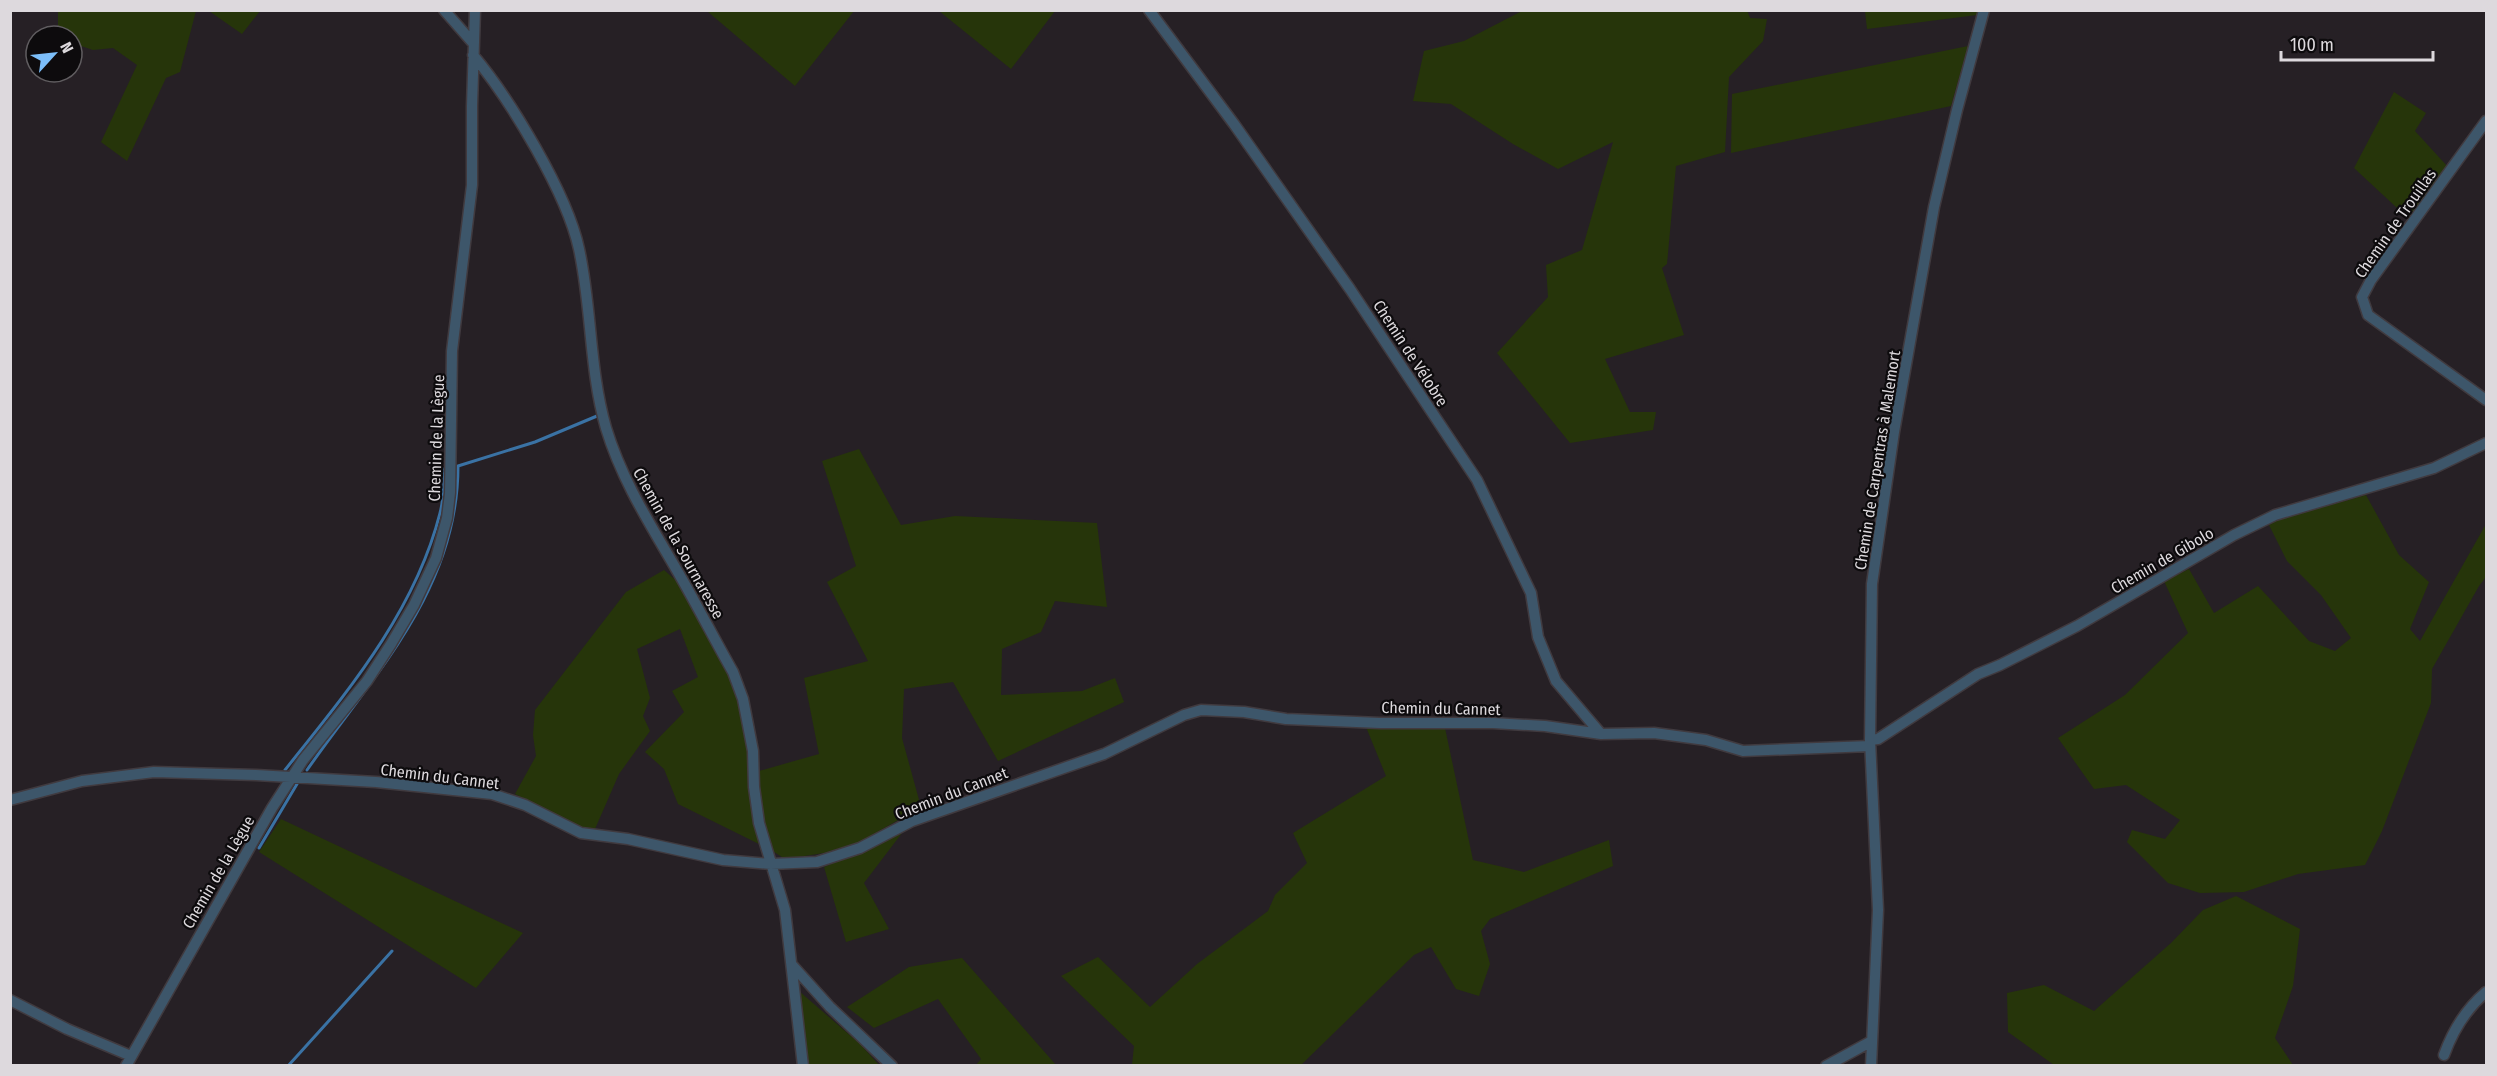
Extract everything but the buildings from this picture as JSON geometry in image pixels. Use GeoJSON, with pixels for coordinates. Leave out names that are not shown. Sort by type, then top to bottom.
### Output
{"type":"FeatureCollection","features":[{"type":"Feature","properties":{"kind":"street"},"geometry":{"type":"LineString","coordinates":[[444,10],[473,43]]}},
{"type":"Feature","properties":{"kind":"street","name":"Chemin de la Lègue"},"geometry":{"type":"LineString","coordinates":[[128,1061],[290,778],[367,681],[414,605],[436,558],[447,518],[451,471],[452,351],[472,185],[475,10]]}},
{"type":"Feature","properties":{"kind":"street","name":"Chemin de Vélobre"},"geometry":{"type":"LineString","coordinates":[[1149,10],[1234,124],[1350,289],[1477,480],[1531,593],[1538,637],[1556,681],[1600,734]]}},
{"type":"Feature","properties":{"kind":"street","name":"Chemin de Carpentras à Malemort"},"geometry":{"type":"LineString","coordinates":[[1871,1065],[1878,910],[1870,743],[1870,603],[1885,484],[1934,207],[1984,10]]}},
{"type":"Feature","properties":{"kind":"street","name":"Chemin de la Sournaresse"},"geometry":{"type":"LineString","coordinates":[[473,55],[530,141],[566,210],[579,247],[585,284],[592,364],[606,427],[631,493],[733,672],[743,699],[753,751],[754,787],[759,823],[785,910],[803,1065]]}},
{"type":"Feature","properties":{"kind":"street","name":"Chemin de Trouillas"},"geometry":{"type":"LineString","coordinates":[[2487,121],[2371,280],[2362,297],[2368,315],[2487,400]]}},
{"type":"Feature","properties":{"kind":"street","name":"Chemin de Gibolo"},"geometry":{"type":"LineString","coordinates":[[1870,743],[1978,674],[2077,626],[2234,535],[2265,520],[2434,468],[2487,443]]}},
{"type":"Feature","properties":{"kind":"street","name":"Chemin du Cannet"},"geometry":{"type":"LineString","coordinates":[[10,800],[82,781],[154,772],[376,782],[492,794],[525,805],[581,833],[628,839],[723,860],[771,864],[817,862],[860,849],[912,822],[1104,754],[1201,710],[1244,712],[1286,719],[1545,726],[1600,734],[1654,733],[1706,740],[1743,751],[1870,743]]}},
{"type":"Feature","properties":{"kind":"street"},"geometry":{"type":"LineString","coordinates":[[793,966],[830,1006],[891,1065]]}},
{"type":"Feature","properties":{"kind":"street"},"geometry":{"type":"LineString","coordinates":[[2444,1055],[2449,1041],[2469,1007],[2487,992]]}},
{"type":"Feature","properties":{"kind":"street"},"geometry":{"type":"LineString","coordinates":[[10,1000],[128,1061]]}},
{"type":"Feature","properties":{"kind":"street"},"geometry":{"type":"LineString","coordinates":[[1826,1065],[1872,1041]]}},
{"type":"Feature","properties":{"kind":"green space"},"geometry":{"type":"Polygon","coordinates":[[[209,10],[260,11],[242,34],[209,10]]]}},
{"type":"Feature","properties":{"kind":"green space"},"geometry":{"type":"Polygon","coordinates":[[[1747,10],[1750,18],[1767,19],[1763,41],[1729,77],[1725,152],[1676,166],[1667,264],[1662,268],[1684,335],[1605,359],[1630,412],[1656,412],[1653,430],[1570,443],[1497,353],[1548,297],[1546,265],[1582,250],[1613,142],[1558,169],[1513,144],[1451,104],[1413,101],[1424,51],[1464,41],[1520,12],[1747,10]]]}},
{"type":"Feature","properties":{"kind":"green space"},"geometry":{"type":"Polygon","coordinates":[[[1865,10],[1978,11],[1977,15],[1867,29],[1865,10]]]}},
{"type":"Feature","properties":{"kind":"green space"},"geometry":{"type":"Polygon","coordinates":[[[58,11],[196,11],[180,72],[166,78],[127,161],[101,142],[137,65],[113,48],[93,50],[84,47],[84,24],[58,24],[58,11]]]}},
{"type":"Feature","properties":{"kind":"green space"},"geometry":{"type":"Polygon","coordinates":[[[707,11],[854,11],[795,86],[707,11]]]}},
{"type":"Feature","properties":{"kind":"green space"},"geometry":{"type":"Polygon","coordinates":[[[939,11],[1055,11],[1011,69],[939,11]]]}},
{"type":"Feature","properties":{"kind":"green space"},"geometry":{"type":"Polygon","coordinates":[[[1968,46],[1951,106],[1731,153],[1732,94],[1968,46]]]}},
{"type":"Feature","properties":{"kind":"green space"},"geometry":{"type":"Polygon","coordinates":[[[2394,92],[2426,113],[2415,131],[2448,167],[2410,220],[2354,168],[2394,92]]]}},
{"type":"Feature","properties":{"kind":"green space"},"geometry":{"type":"Polygon","coordinates":[[[859,449],[901,525],[955,516],[1097,523],[1107,607],[1055,601],[1041,632],[1002,649],[1001,695],[1082,691],[1115,678],[1124,702],[998,761],[953,682],[904,689],[902,738],[921,807],[858,843],[824,853],[785,859],[768,848],[758,797],[759,771],[819,754],[804,678],[868,661],[827,582],[856,566],[822,461],[859,449]]]}},
{"type":"Feature","properties":{"kind":"green space"},"geometry":{"type":"Polygon","coordinates":[[[2366,495],[2399,555],[2429,582],[2410,629],[2420,641],[2486,524],[2486,577],[2432,669],[2431,703],[2382,831],[2365,865],[2298,874],[2244,892],[2200,893],[2168,883],[2127,842],[2132,830],[2165,839],[2180,820],[2126,785],[2094,789],[2058,738],[2125,695],[2188,633],[2164,581],[2189,569],[2214,613],[2258,586],[2309,641],[2335,651],[2351,638],[2321,595],[2287,561],[2269,525],[2277,520],[2366,495]]]}},
{"type":"Feature","properties":{"kind":"green space"},"geometry":{"type":"Polygon","coordinates":[[[664,570],[680,584],[729,672],[746,733],[761,845],[678,804],[664,769],[645,752],[684,712],[672,691],[698,677],[680,629],[637,649],[650,698],[643,716],[650,731],[619,774],[595,829],[583,829],[515,794],[536,756],[533,735],[535,710],[626,592],[664,570]]]}},
{"type":"Feature","properties":{"kind":"green space"},"geometry":{"type":"Polygon","coordinates":[[[1366,727],[1445,728],[1473,860],[1524,872],[1609,840],[1613,866],[1490,919],[1481,931],[1490,964],[1479,996],[1456,989],[1431,947],[1414,955],[1301,1065],[1132,1065],[1134,1046],[1061,976],[1098,957],[1150,1007],[1197,964],[1268,911],[1275,895],[1307,863],[1293,833],[1386,776],[1366,727]]]}},
{"type":"Feature","properties":{"kind":"green space"},"geometry":{"type":"Polygon","coordinates":[[[281,819],[523,933],[476,988],[259,852],[281,819]]]}},
{"type":"Feature","properties":{"kind":"green space"},"geometry":{"type":"Polygon","coordinates":[[[902,833],[864,883],[889,929],[846,942],[824,867],[902,833]]]}},
{"type":"Feature","properties":{"kind":"green space"},"geometry":{"type":"Polygon","coordinates":[[[2236,896],[2300,929],[2293,986],[2275,1038],[2293,1065],[2054,1065],[2008,1032],[2007,993],[2044,985],[2094,1011],[2171,943],[2203,910],[2236,896]]]}},
{"type":"Feature","properties":{"kind":"green space"},"geometry":{"type":"Polygon","coordinates":[[[962,958],[1056,1065],[976,1065],[981,1059],[938,999],[874,1028],[847,1007],[909,967],[962,958]]]}},
{"type":"Feature","properties":{"kind":"green space"},"geometry":{"type":"Polygon","coordinates":[[[799,991],[860,1044],[879,1065],[806,1065],[799,991]]]}},
{"type":"Feature","properties":{"kind":"waterway"},"geometry":{"type":"LineString","coordinates":[[307,770],[384,665],[428,592],[444,552],[454,511],[458,466],[535,442],[597,416]]}},
{"type":"Feature","properties":{"kind":"waterway"},"geometry":{"type":"LineString","coordinates":[[285,770],[355,681],[414,584],[429,549],[441,508],[445,468]]}},
{"type":"Feature","properties":{"kind":"waterway"},"geometry":{"type":"LineString","coordinates":[[259,848],[297,784]]}},
{"type":"Feature","properties":{"kind":"waterway"},"geometry":{"type":"LineString","coordinates":[[288,1066],[392,951]]}}]}
